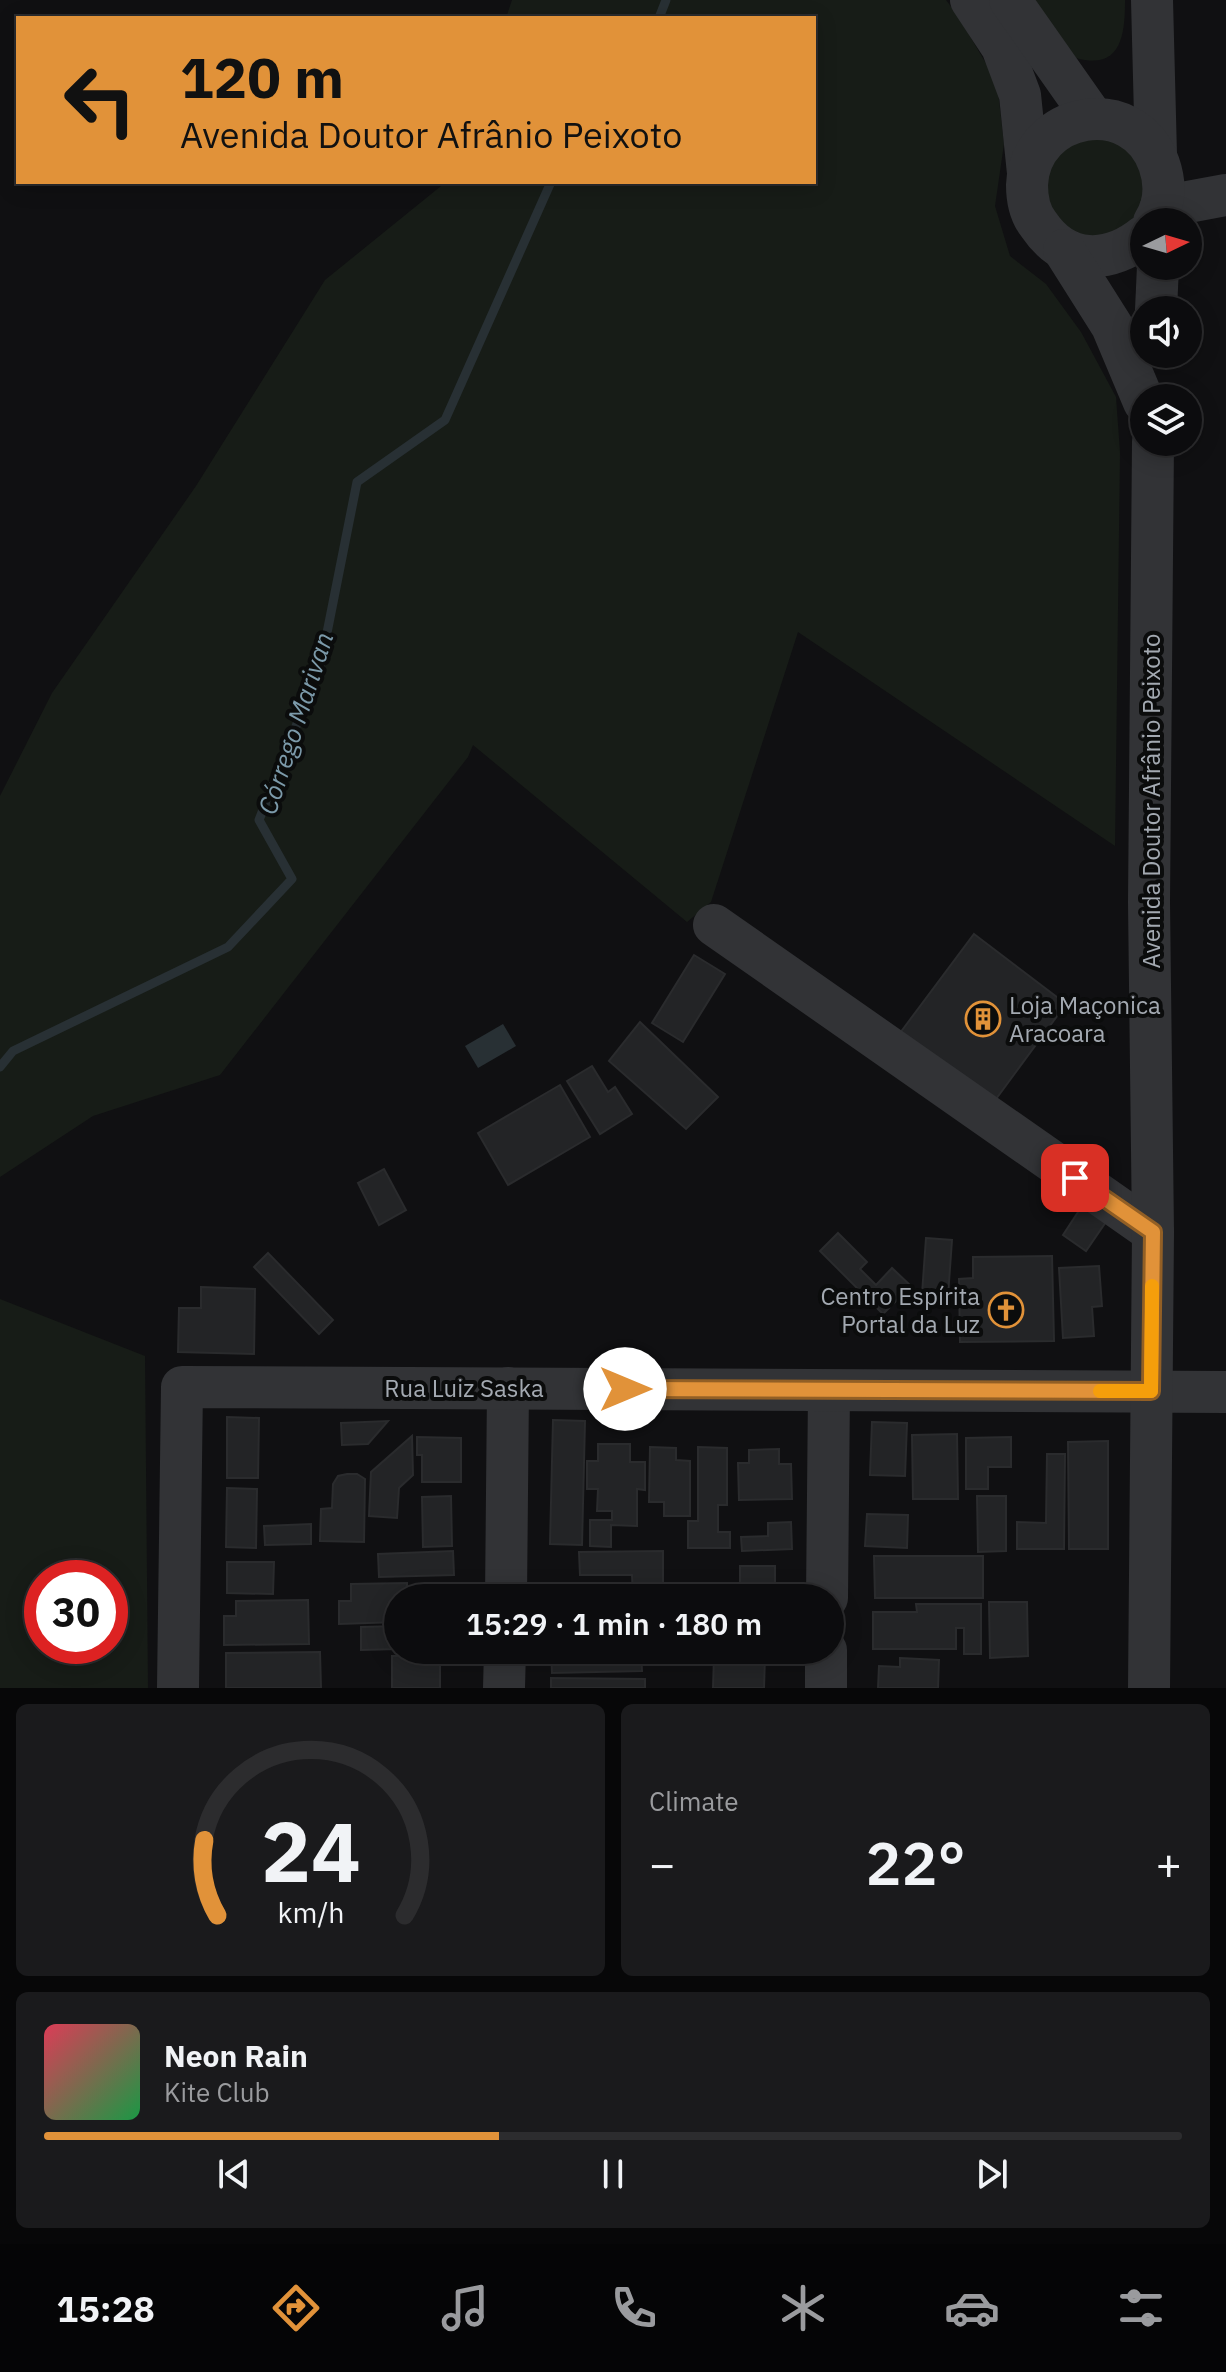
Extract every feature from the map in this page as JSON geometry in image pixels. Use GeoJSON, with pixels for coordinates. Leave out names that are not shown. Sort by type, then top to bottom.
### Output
{"type":"FeatureCollection","features":[{"type":"Feature","properties":{"kind":"street"},"geometry":{"type":"LineString","coordinates":[[971,0],[1002,47],[1020,95],[1028,173],[1027,195],[1033,217],[1046,236],[1064,250],[1112,326],[1136,384]]}},
{"type":"Feature","properties":{"kind":"street"},"geometry":{"type":"LineString","coordinates":[[1010,0],[1097,118]]}},
{"type":"Feature","properties":{"kind":"street"},"geometry":{"type":"LineString","coordinates":[[1064,250],[1086,256],[1109,255],[1130,247],[1156,204],[1152,0]]}},
{"type":"Feature","properties":{"kind":"street"},"geometry":{"type":"LineString","coordinates":[[1097,118],[1152,58]]}},
{"type":"Feature","properties":{"kind":"street"},"geometry":{"type":"LineString","coordinates":[[1028,173],[1036,152],[1051,135],[1071,123],[1097,118],[1130,128],[1145,140],[1156,204]]}},
{"type":"Feature","properties":{"kind":"street"},"geometry":{"type":"LineString","coordinates":[[1156,204],[1226,188]]}},
{"type":"Feature","properties":{"kind":"street"},"geometry":{"type":"LineString","coordinates":[[1156,204],[1226,195]]}},
{"type":"Feature","properties":{"kind":"street","name":"Avenida Doutor Afrânio Peixoto"},"geometry":{"type":"LineString","coordinates":[[1149,1688],[1153,1232],[1149,902],[1153,456]]}},
{"type":"Feature","properties":{"kind":"street"},"geometry":{"type":"LineString","coordinates":[[714,925],[1153,1232]]}},
{"type":"Feature","properties":{"kind":"street","name":"Rua Luiz Saska"},"geometry":{"type":"LineString","coordinates":[[178,1688],[182,1387],[1226,1392]]}},
{"type":"Feature","properties":{"kind":"street"},"geometry":{"type":"LineString","coordinates":[[506,1584],[508,1388]]}},
{"type":"Feature","properties":{"kind":"street"},"geometry":{"type":"LineString","coordinates":[[827,1584],[829,1391]]}},
{"type":"Feature","properties":{"kind":"street"},"geometry":{"type":"LineString","coordinates":[[504,1688],[505,1664]]}},
{"type":"Feature","properties":{"kind":"street"},"geometry":{"type":"LineString","coordinates":[[826,1664],[826,1688]]}},
{"type":"Feature","properties":{"kind":"shaded area"},"geometry":{"type":"Polygon","coordinates":[[[512,0],[946,0],[958,16],[997,82],[1004,144],[995,206],[1010,256],[1046,284],[1081,332],[1116,397],[1120,452],[1115,846],[798,632],[711,902],[687,922],[473,745],[468,757],[220,1075],[93,1116],[0,1177],[0,796],[52,693],[196,486],[325,280],[444,184],[816,184],[816,16],[507,16],[512,0]]]}},
{"type":"Feature","properties":{"kind":"shaded area"},"geometry":{"type":"Polygon","coordinates":[[[1034,0],[1125,0],[1124,25],[1118,46],[1103,59],[1091,61],[1076,58],[1034,0]]]}},
{"type":"Feature","properties":{"kind":"shaded area"},"geometry":{"type":"Polygon","coordinates":[[[1108,137],[1133,152],[1147,190],[1139,208],[1130,208],[1130,223],[1105,239],[1072,234],[1048,210],[1045,177],[1051,161],[1077,139],[1108,137]]]}},
{"type":"Feature","properties":{"kind":"shaded area"},"geometry":{"type":"Polygon","coordinates":[[[503,1024],[516,1046],[478,1068],[465,1046],[503,1024]]]}},
{"type":"Feature","properties":{"kind":"shaded area"},"geometry":{"type":"Polygon","coordinates":[[[0,1299],[145,1356],[148,1688],[0,1688],[0,1299]]]}},
{"type":"Feature","properties":{"kind":"building","name":"Loja Maçonica Aracoara"},"geometry":{"type":"Polygon","coordinates":[[[974,934],[1066,1004],[993,1103],[900,1033],[974,934]]]}},
{"type":"Feature","properties":{"kind":"building"},"geometry":{"type":"Polygon","coordinates":[[[694,955],[725,974],[683,1042],[652,1023],[694,955]]]}},
{"type":"Feature","properties":{"kind":"building"},"geometry":{"type":"Polygon","coordinates":[[[640,1022],[718,1097],[686,1129],[609,1061],[640,1022]]]}},
{"type":"Feature","properties":{"kind":"building"},"geometry":{"type":"Polygon","coordinates":[[[592,1066],[608,1092],[615,1087],[632,1114],[600,1134],[567,1081],[592,1066]]]}},
{"type":"Feature","properties":{"kind":"building"},"geometry":{"type":"Polygon","coordinates":[[[560,1085],[590,1137],[508,1185],[478,1133],[560,1085]]]}},
{"type":"Feature","properties":{"kind":"building"},"geometry":{"type":"Polygon","coordinates":[[[384,1169],[406,1210],[379,1225],[358,1183],[384,1169]]]}},
{"type":"Feature","properties":{"kind":"building"},"geometry":{"type":"Polygon","coordinates":[[[1086,1200],[1110,1216],[1086,1251],[1063,1235],[1086,1200]]]}},
{"type":"Feature","properties":{"kind":"building"},"geometry":{"type":"Polygon","coordinates":[[[838,1233],[867,1262],[860,1269],[876,1285],[892,1268],[911,1286],[883,1314],[820,1251],[838,1233]]]}},
{"type":"Feature","properties":{"kind":"building"},"geometry":{"type":"Polygon","coordinates":[[[926,1238],[952,1240],[948,1296],[922,1294],[926,1238]]]}},
{"type":"Feature","properties":{"kind":"building"},"geometry":{"type":"Polygon","coordinates":[[[268,1253],[333,1320],[319,1334],[254,1267],[268,1253]]]}},
{"type":"Feature","properties":{"kind":"building","name":"Centro Espírita Portal da Luz"},"geometry":{"type":"Polygon","coordinates":[[[1052,1256],[1054,1341],[960,1342],[959,1279],[973,1278],[973,1257],[1052,1256]]]}},
{"type":"Feature","properties":{"kind":"building"},"geometry":{"type":"Polygon","coordinates":[[[1099,1266],[1102,1306],[1092,1307],[1094,1336],[1063,1338],[1059,1268],[1099,1266]]]}},
{"type":"Feature","properties":{"kind":"building"},"geometry":{"type":"Polygon","coordinates":[[[201,1287],[255,1289],[254,1354],[178,1352],[179,1308],[201,1308],[201,1287]]]}},
{"type":"Feature","properties":{"kind":"building"},"geometry":{"type":"Polygon","coordinates":[[[227,1417],[259,1418],[258,1478],[227,1478],[227,1417]]]}},
{"type":"Feature","properties":{"kind":"building"},"geometry":{"type":"Polygon","coordinates":[[[553,1420],[585,1421],[582,1545],[550,1544],[553,1420]]]}},
{"type":"Feature","properties":{"kind":"building"},"geometry":{"type":"Polygon","coordinates":[[[388,1421],[368,1444],[342,1445],[341,1423],[388,1421]]]}},
{"type":"Feature","properties":{"kind":"building"},"geometry":{"type":"Polygon","coordinates":[[[872,1422],[907,1423],[905,1476],[870,1475],[872,1422]]]}},
{"type":"Feature","properties":{"kind":"building"},"geometry":{"type":"Polygon","coordinates":[[[957,1434],[958,1499],[913,1499],[912,1435],[957,1434]]]}},
{"type":"Feature","properties":{"kind":"building"},"geometry":{"type":"Polygon","coordinates":[[[412,1436],[413,1475],[399,1488],[397,1518],[369,1516],[371,1472],[412,1436]]]}},
{"type":"Feature","properties":{"kind":"building"},"geometry":{"type":"Polygon","coordinates":[[[417,1437],[461,1438],[461,1482],[422,1482],[422,1455],[417,1455],[417,1437]]]}},
{"type":"Feature","properties":{"kind":"building"},"geometry":{"type":"Polygon","coordinates":[[[1011,1437],[1011,1467],[988,1467],[988,1489],[966,1489],[966,1438],[1011,1437]]]}},
{"type":"Feature","properties":{"kind":"building"},"geometry":{"type":"Polygon","coordinates":[[[1108,1441],[1108,1549],[1069,1549],[1068,1442],[1108,1441]]]}},
{"type":"Feature","properties":{"kind":"building"},"geometry":{"type":"Polygon","coordinates":[[[598,1444],[630,1444],[630,1462],[645,1462],[645,1490],[637,1489],[637,1526],[611,1525],[611,1547],[590,1546],[590,1520],[612,1520],[612,1511],[597,1511],[598,1489],[587,1489],[587,1461],[598,1461],[598,1444]]]}},
{"type":"Feature","properties":{"kind":"building"},"geometry":{"type":"Polygon","coordinates":[[[650,1447],[676,1448],[676,1460],[690,1461],[690,1516],[664,1516],[664,1502],[649,1502],[650,1447]]]}},
{"type":"Feature","properties":{"kind":"building"},"geometry":{"type":"Polygon","coordinates":[[[698,1447],[727,1448],[727,1505],[718,1505],[718,1532],[730,1532],[730,1548],[688,1548],[688,1521],[698,1521],[698,1447]]]}},
{"type":"Feature","properties":{"kind":"building"},"geometry":{"type":"Polygon","coordinates":[[[779,1449],[779,1464],[791,1464],[792,1499],[739,1500],[738,1463],[749,1463],[749,1450],[779,1449]]]}},
{"type":"Feature","properties":{"kind":"building"},"geometry":{"type":"Polygon","coordinates":[[[1047,1454],[1065,1454],[1064,1549],[1017,1549],[1017,1522],[1046,1523],[1047,1454]]]}},
{"type":"Feature","properties":{"kind":"building"},"geometry":{"type":"Polygon","coordinates":[[[357,1474],[365,1479],[364,1542],[320,1541],[321,1509],[332,1508],[333,1484],[338,1476],[357,1474]]]}},
{"type":"Feature","properties":{"kind":"building"},"geometry":{"type":"Polygon","coordinates":[[[227,1488],[257,1489],[256,1548],[226,1547],[227,1488]]]}},
{"type":"Feature","properties":{"kind":"building"},"geometry":{"type":"Polygon","coordinates":[[[451,1496],[452,1546],[423,1547],[422,1497],[451,1496]]]}},
{"type":"Feature","properties":{"kind":"building"},"geometry":{"type":"Polygon","coordinates":[[[977,1496],[1006,1496],[1006,1551],[978,1552],[977,1496]]]}},
{"type":"Feature","properties":{"kind":"building"},"geometry":{"type":"Polygon","coordinates":[[[867,1514],[908,1515],[907,1548],[865,1546],[867,1514]]]}},
{"type":"Feature","properties":{"kind":"building"},"geometry":{"type":"Polygon","coordinates":[[[791,1522],[792,1549],[742,1551],[741,1537],[768,1536],[768,1523],[791,1522]]]}},
{"type":"Feature","properties":{"kind":"building"},"geometry":{"type":"Polygon","coordinates":[[[311,1524],[311,1544],[265,1545],[264,1526],[311,1524]]]}},
{"type":"Feature","properties":{"kind":"building"},"geometry":{"type":"Polygon","coordinates":[[[453,1551],[454,1575],[379,1577],[378,1554],[453,1551]]]}},
{"type":"Feature","properties":{"kind":"building"},"geometry":{"type":"Polygon","coordinates":[[[663,1551],[663,1584],[632,1584],[632,1575],[580,1575],[579,1552],[663,1551]]]}},
{"type":"Feature","properties":{"kind":"building"},"geometry":{"type":"Polygon","coordinates":[[[874,1556],[983,1556],[983,1598],[875,1598],[874,1556]]]}},
{"type":"Feature","properties":{"kind":"building"},"geometry":{"type":"Polygon","coordinates":[[[227,1562],[274,1562],[273,1594],[227,1593],[227,1562]]]}},
{"type":"Feature","properties":{"kind":"building"},"geometry":{"type":"Polygon","coordinates":[[[740,1566],[775,1566],[775,1584],[740,1584],[740,1566]]]}},
{"type":"Feature","properties":{"kind":"building"},"geometry":{"type":"Polygon","coordinates":[[[407,1583],[384,1584],[384,1622],[339,1624],[339,1601],[351,1601],[351,1584],[407,1583]]]}},
{"type":"Feature","properties":{"kind":"building"},"geometry":{"type":"Polygon","coordinates":[[[308,1600],[309,1644],[224,1645],[224,1616],[236,1616],[236,1601],[308,1600]]]}},
{"type":"Feature","properties":{"kind":"building"},"geometry":{"type":"Polygon","coordinates":[[[989,1602],[1027,1602],[1028,1656],[990,1658],[989,1602]]]}},
{"type":"Feature","properties":{"kind":"building"},"geometry":{"type":"Polygon","coordinates":[[[916,1604],[981,1604],[981,1654],[964,1654],[964,1628],[956,1628],[956,1649],[873,1649],[873,1612],[917,1612],[916,1604]]]}},
{"type":"Feature","properties":{"kind":"building"},"geometry":{"type":"Polygon","coordinates":[[[384,1626],[384,1649],[361,1650],[361,1627],[384,1626]]]}},
{"type":"Feature","properties":{"kind":"building"},"geometry":{"type":"Polygon","coordinates":[[[320,1652],[321,1688],[226,1688],[226,1653],[320,1652]]]}},
{"type":"Feature","properties":{"kind":"building"},"geometry":{"type":"Polygon","coordinates":[[[900,1658],[939,1660],[938,1688],[878,1688],[879,1666],[900,1667],[900,1658]]]}},
{"type":"Feature","properties":{"kind":"building"},"geometry":{"type":"Polygon","coordinates":[[[392,1664],[440,1664],[440,1688],[392,1688],[392,1664]]]}},
{"type":"Feature","properties":{"kind":"building"},"geometry":{"type":"Polygon","coordinates":[[[552,1664],[642,1664],[642,1671],[552,1673],[552,1664]]]}},
{"type":"Feature","properties":{"kind":"building"},"geometry":{"type":"Polygon","coordinates":[[[714,1664],[765,1664],[764,1688],[713,1688],[714,1664]]]}},
{"type":"Feature","properties":{"kind":"building"},"geometry":{"type":"Polygon","coordinates":[[[551,1678],[645,1679],[645,1688],[551,1688],[551,1678]]]}},
{"type":"Feature","properties":{"kind":"waterway","name":"Córrego Marivan"},"geometry":{"type":"LineString","coordinates":[[660,16],[666,0]]}},
{"type":"Feature","properties":{"kind":"waterway","name":"Córrego Marivan"},"geometry":{"type":"LineString","coordinates":[[0,1067],[13,1051],[228,947],[292,879],[259,820],[321,663],[357,482],[445,420],[550,184]]}},
{"type":"Feature","properties":{"kind":"slow traffic"},"geometry":{"type":"LineString","coordinates":[[1100,1391],[1151,1391],[1152,1286]]}},
{"type":"Feature","properties":{"kind":"place","name":"Loja Maçonica Aracoara"},"geometry":{"type":"Point","coordinates":[983,1019]}},
{"type":"Feature","properties":{"kind":"place","name":"Centro Espírita Portal da Luz"},"geometry":{"type":"Point","coordinates":[1006,1310]}},
{"type":"Feature","properties":{"kind":"route"},"geometry":{"type":"LineString","coordinates":[[625,1389],[1151,1391],[1153,1232],[1075,1178]]}}]}
